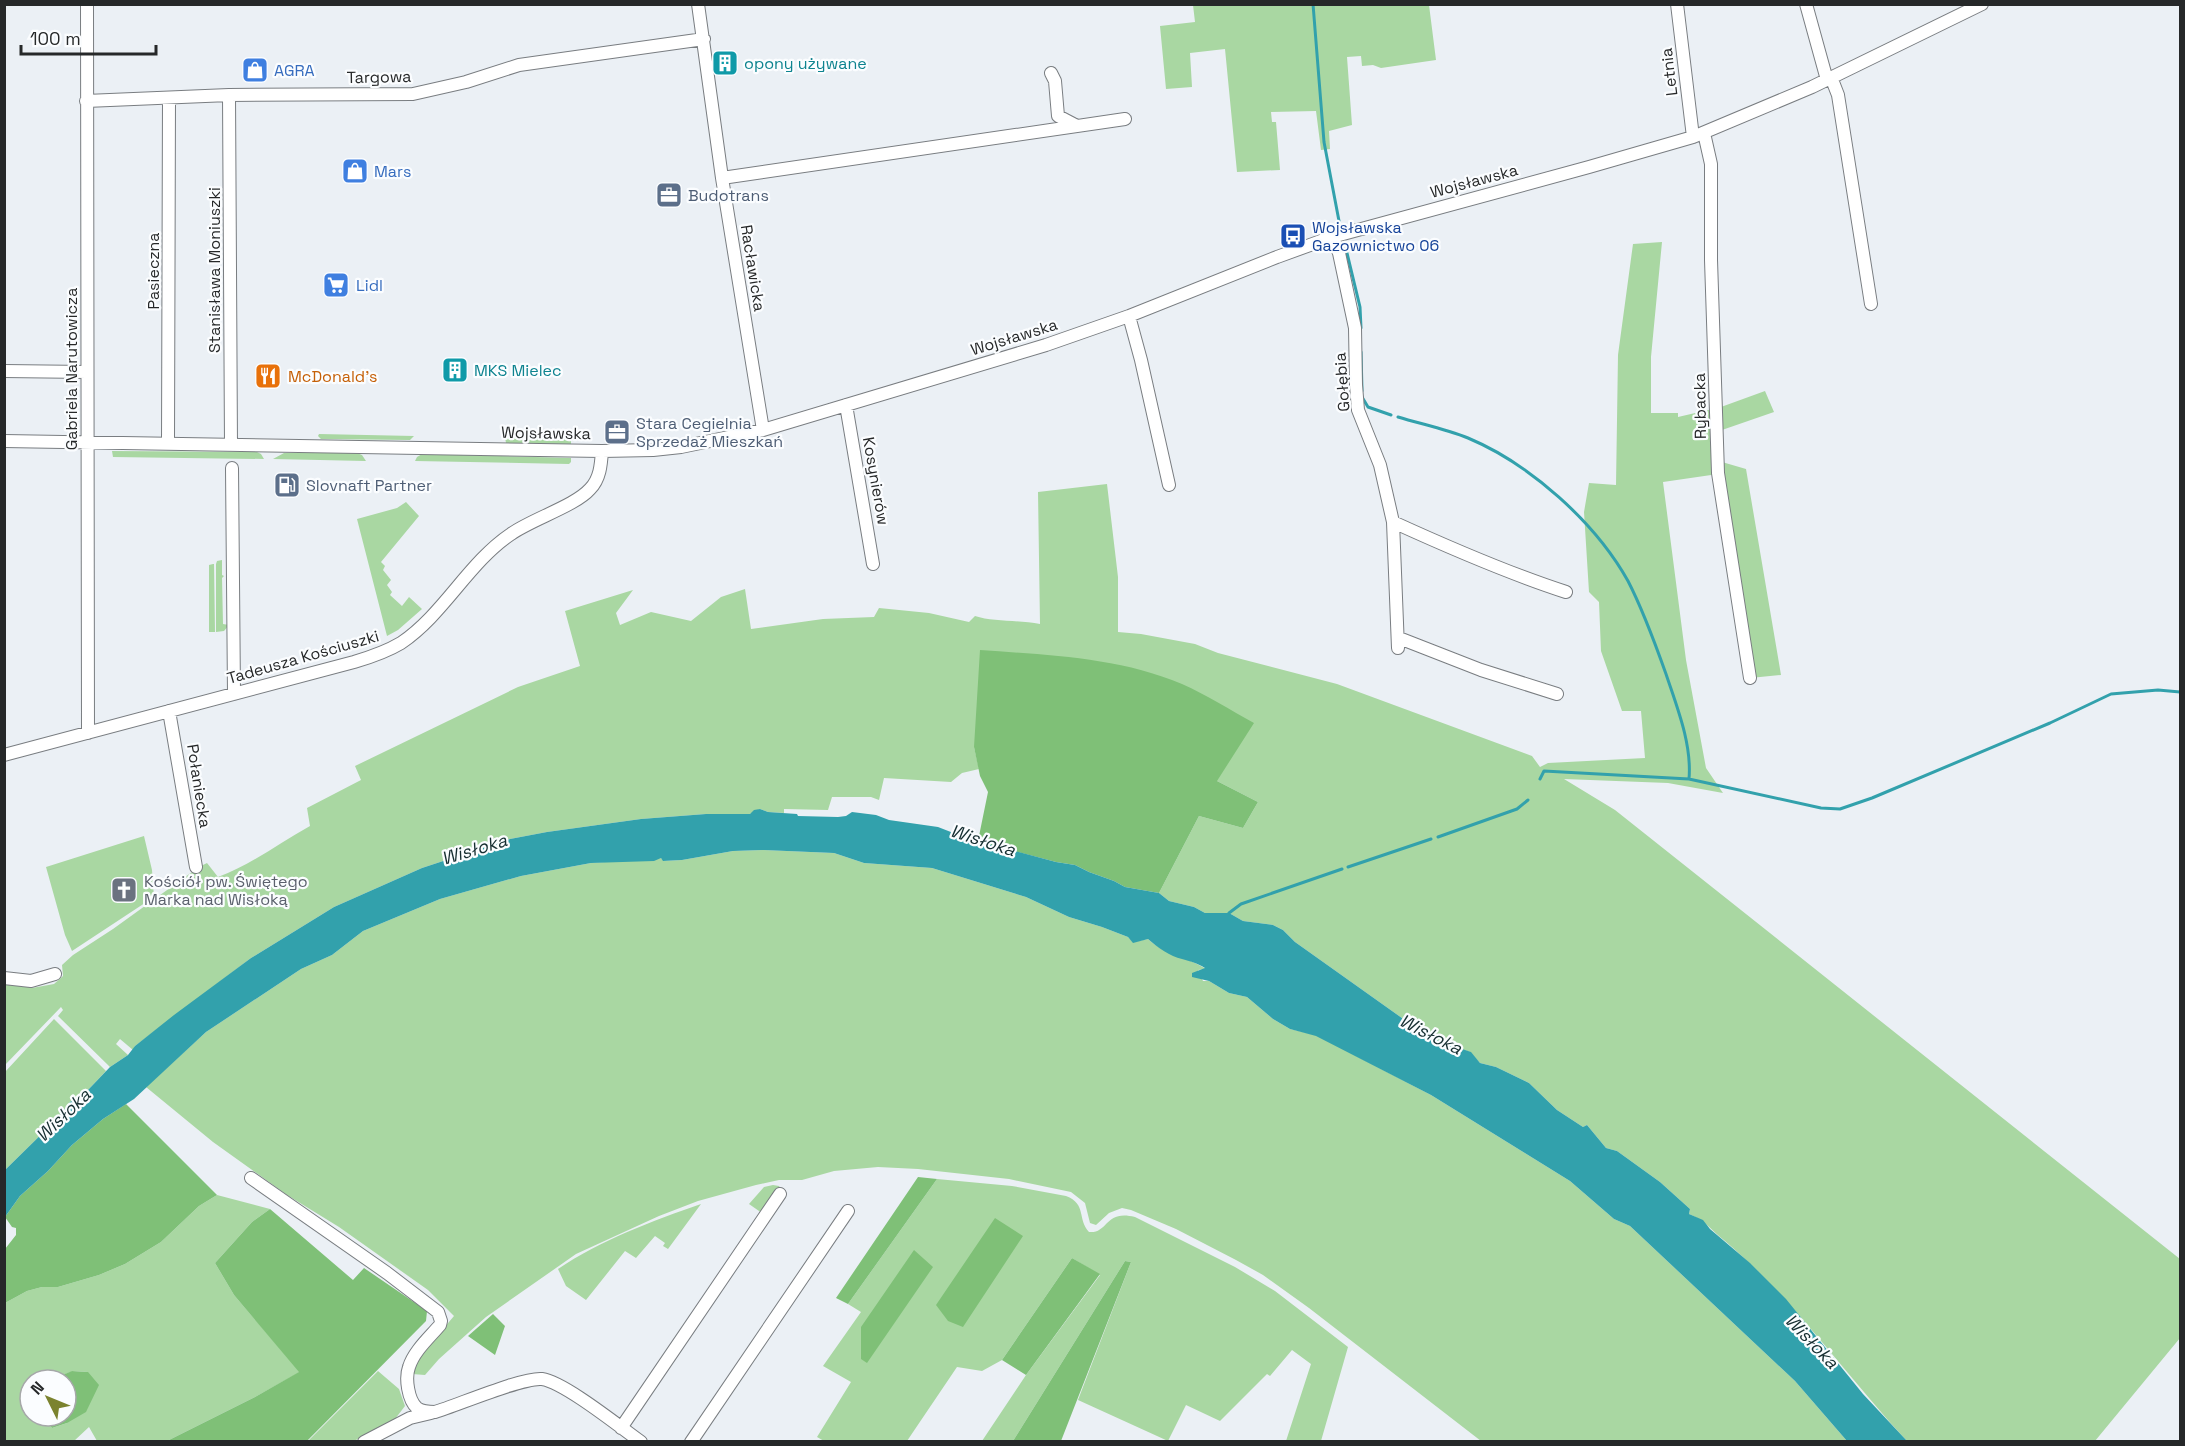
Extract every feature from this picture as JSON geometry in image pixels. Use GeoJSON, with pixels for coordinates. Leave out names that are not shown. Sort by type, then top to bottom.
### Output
{"type":"FeatureCollection","features":[{"type":"Feature","properties":{"kind":"street","name":"Gabriela Narutowicza"},"geometry":{"type":"LineString","coordinates":[[87,4],[88,733]]}},
{"type":"Feature","properties":{"kind":"street","name":"Racławicka"},"geometry":{"type":"LineString","coordinates":[[698,4],[722,178],[763,430]]}},
{"type":"Feature","properties":{"kind":"street","name":"Letnia"},"geometry":{"type":"LineString","coordinates":[[1677,4],[1699,135]]}},
{"type":"Feature","properties":{"kind":"street"},"geometry":{"type":"LineString","coordinates":[[1806,4],[1829,78],[1838,95],[1871,304]]}},
{"type":"Feature","properties":{"kind":"street","name":"Wojsławska"},"geometry":{"type":"LineString","coordinates":[[4,441],[602,451],[681,447],[763,430],[1047,345],[1129,316],[1332,237],[1577,171],[1699,135],[1829,78],[1982,4]]}},
{"type":"Feature","properties":{"kind":"street","name":"Targowa"},"geometry":{"type":"LineString","coordinates":[[86,101],[229,95],[412,94],[466,82],[519,65],[704,39]]}},
{"type":"Feature","properties":{"kind":"street"},"geometry":{"type":"LineString","coordinates":[[1051,73],[1055,81],[1058,116],[1077,126]]}},
{"type":"Feature","properties":{"kind":"street","name":"Stanisława Moniuszki"},"geometry":{"type":"LineString","coordinates":[[229,95],[231,445]]}},
{"type":"Feature","properties":{"kind":"street","name":"Pasieczna"},"geometry":{"type":"LineString","coordinates":[[168,444],[169,98]]}},
{"type":"Feature","properties":{"kind":"street"},"geometry":{"type":"LineString","coordinates":[[722,178],[1125,119]]}},
{"type":"Feature","properties":{"kind":"street","name":"Rybacka"},"geometry":{"type":"LineString","coordinates":[[1699,135],[1711,164],[1711,260],[1718,473],[1750,678]]}},
{"type":"Feature","properties":{"kind":"street","name":"Gołębia"},"geometry":{"type":"LineString","coordinates":[[1332,237],[1339,253],[1355,328],[1358,410],[1380,465],[1393,522],[1399,643],[1557,694]]}},
{"type":"Feature","properties":{"kind":"street"},"geometry":{"type":"LineString","coordinates":[[1129,316],[1169,485]]}},
{"type":"Feature","properties":{"kind":"street"},"geometry":{"type":"LineString","coordinates":[[4,371],[87,372]]}},
{"type":"Feature","properties":{"kind":"street","name":"Kosynierów"},"geometry":{"type":"LineString","coordinates":[[846,405],[873,564]]}},
{"type":"Feature","properties":{"kind":"street","name":"Tadeusza Kościuszki"},"geometry":{"type":"LineString","coordinates":[[4,755],[371,657],[402,642],[425,622],[496,545],[528,523],[584,495],[596,480],[601,468],[602,451]]}},
{"type":"Feature","properties":{"kind":"street"},"geometry":{"type":"LineString","coordinates":[[232,468],[234,694]]}},
{"type":"Feature","properties":{"kind":"street"},"geometry":{"type":"LineString","coordinates":[[1393,522],[1517,576],[1566,592]]}},
{"type":"Feature","properties":{"kind":"street","name":"Połaniecka"},"geometry":{"type":"LineString","coordinates":[[169,711],[196,867]]}},
{"type":"Feature","properties":{"kind":"street"},"geometry":{"type":"LineString","coordinates":[[4,978],[31,981],[56,974]]}},
{"type":"Feature","properties":{"kind":"street"},"geometry":{"type":"LineString","coordinates":[[251,1178],[387,1273],[438,1312],[440,1325],[417,1351],[408,1369],[413,1413]]}},
{"type":"Feature","properties":{"kind":"street"},"geometry":{"type":"LineString","coordinates":[[621,1428],[780,1194]]}},
{"type":"Feature","properties":{"kind":"street"},"geometry":{"type":"LineString","coordinates":[[691,1442],[848,1211]]}},
{"type":"Feature","properties":{"kind":"street"},"geometry":{"type":"LineString","coordinates":[[364,1442],[413,1413],[435,1412],[516,1384],[542,1379],[565,1388],[641,1442]]}},
{"type":"Feature","properties":{"kind":"green space"},"geometry":{"type":"Polygon","coordinates":[[[1193,5],[1429,5],[1436,60],[1381,68],[1373,65],[1362,66],[1361,56],[1347,57],[1352,125],[1329,131],[1330,149],[1321,150],[1316,111],[1271,112],[1272,122],[1276,122],[1280,170],[1237,172],[1225,49],[1190,53],[1192,87],[1166,89],[1160,26],[1195,22],[1193,5]]]}},
{"type":"Feature","properties":{"kind":"green space"},"geometry":{"type":"Polygon","coordinates":[[[1662,242],[1651,357],[1651,413],[1678,413],[1678,417],[1721,407],[1765,391],[1774,412],[1722,430],[1722,462],[1746,469],[1781,675],[1750,678],[1718,474],[1663,482],[1686,660],[1706,768],[1723,793],[1668,783],[1564,779],[1615,810],[2180,1259],[2180,1338],[2095,1441],[1907,1441],[1797,1313],[1750,1264],[1704,1223],[1689,1214],[1690,1209],[1660,1182],[1617,1151],[1606,1148],[1587,1125],[1583,1127],[1557,1110],[1529,1083],[1496,1067],[1480,1063],[1470,1052],[1430,1038],[1295,942],[1283,930],[1273,925],[1243,921],[1229,913],[1205,913],[1194,907],[1169,901],[1159,893],[1199,816],[1243,828],[1258,802],[1217,781],[974,747],[979,769],[962,773],[951,782],[884,778],[879,800],[871,797],[832,797],[828,810],[784,809],[784,813],[760,809],[750,814],[706,814],[641,819],[510,839],[422,868],[334,907],[251,958],[135,1046],[133,1050],[120,1039],[116,1044],[128,1055],[110,1067],[58,1016],[63,1010],[61,1007],[5,1065],[5,982],[29,985],[32,988],[54,984],[63,976],[62,965],[73,955],[199,867],[207,863],[218,877],[253,860],[310,826],[307,808],[361,780],[355,766],[518,687],[580,666],[565,611],[633,590],[616,613],[620,625],[651,612],[691,621],[721,597],[745,589],[751,629],[823,619],[874,617],[879,608],[929,613],[969,622],[975,616],[1040,624],[1038,492],[1107,484],[1118,577],[1118,632],[1195,644],[1218,653],[1337,684],[1532,756],[1540,767],[1548,763],[1645,758],[1641,711],[1622,711],[1601,651],[1599,602],[1589,592],[1584,512],[1589,483],[1616,485],[1618,355],[1633,244],[1662,242]]]}},
{"type":"Feature","properties":{"kind":"green space"},"geometry":{"type":"Polygon","coordinates":[[[319,434],[414,436],[410,440],[321,439],[319,434]]]}},
{"type":"Feature","properties":{"kind":"green space"},"geometry":{"type":"Polygon","coordinates":[[[505,437],[571,438],[571,444],[506,443],[505,437]]]}},
{"type":"Feature","properties":{"kind":"green space"},"geometry":{"type":"Polygon","coordinates":[[[112,451],[257,452],[264,459],[113,457],[112,451]]]}},
{"type":"Feature","properties":{"kind":"green space"},"geometry":{"type":"Polygon","coordinates":[[[284,453],[357,453],[362,455],[366,461],[273,459],[284,453]]]}},
{"type":"Feature","properties":{"kind":"green space"},"geometry":{"type":"Polygon","coordinates":[[[422,454],[571,458],[571,462],[569,464],[415,461],[422,454]]]}},
{"type":"Feature","properties":{"kind":"green space"},"geometry":{"type":"Polygon","coordinates":[[[406,502],[419,516],[381,562],[385,566],[383,570],[391,580],[387,585],[392,592],[390,595],[402,606],[409,597],[422,609],[398,630],[387,636],[357,519],[397,508],[406,502]]]}},
{"type":"Feature","properties":{"kind":"green space"},"geometry":{"type":"Polygon","coordinates":[[[222,560],[223,624],[229,625],[224,631],[216,632],[216,564],[217,561],[222,560]]]}},
{"type":"Feature","properties":{"kind":"green space"},"geometry":{"type":"Polygon","coordinates":[[[214,564],[215,632],[209,632],[209,565],[214,564]]]}},
{"type":"Feature","properties":{"kind":"green space"},"geometry":{"type":"Polygon","coordinates":[[[980,650],[1082,659],[1133,668],[1182,684],[1254,723],[1217,781],[1258,802],[1243,828],[1199,816],[1159,893],[1125,887],[1075,865],[976,841],[988,792],[980,776],[974,747],[980,650]]]}},
{"type":"Feature","properties":{"kind":"green space"},"geometry":{"type":"Polygon","coordinates":[[[144,836],[152,870],[154,897],[72,951],[65,935],[46,867],[144,836]]]}},
{"type":"Feature","properties":{"kind":"green space"},"geometry":{"type":"Polygon","coordinates":[[[733,851],[834,853],[864,863],[932,868],[1026,897],[1069,917],[1128,937],[1133,942],[1148,939],[1155,945],[1199,965],[1206,969],[1198,970],[1203,981],[1209,981],[1229,993],[1247,997],[1273,1019],[1290,1029],[1316,1035],[1431,1095],[1570,1181],[1614,1219],[1630,1226],[1795,1381],[1847,1441],[1481,1441],[1263,1275],[1176,1229],[1122,1208],[1109,1213],[1096,1225],[1090,1223],[1085,1203],[1071,1192],[1009,1179],[878,1167],[834,1171],[802,1180],[779,1180],[756,1185],[698,1201],[659,1216],[576,1254],[486,1317],[439,1359],[425,1375],[412,1374],[416,1361],[454,1316],[428,1290],[213,1142],[146,1087],[206,1032],[301,969],[332,955],[363,931],[440,899],[521,876],[591,863],[661,858],[664,861],[682,860],[733,851]]]}},
{"type":"Feature","properties":{"kind":"green space"},"geometry":{"type":"Polygon","coordinates":[[[54,1019],[106,1071],[88,1090],[70,1102],[59,1117],[5,1170],[5,1072],[54,1019]]]}},
{"type":"Feature","properties":{"kind":"green space"},"geometry":{"type":"Polygon","coordinates":[[[126,1104],[217,1195],[199,1206],[161,1242],[125,1264],[99,1275],[58,1287],[42,1287],[27,1291],[5,1303],[5,1249],[16,1235],[16,1228],[12,1227],[5,1217],[20,1196],[72,1145],[103,1119],[126,1104]]]}},
{"type":"Feature","properties":{"kind":"green space"},"geometry":{"type":"Polygon","coordinates":[[[918,1177],[937,1179],[848,1304],[836,1298],[918,1177]]]}},
{"type":"Feature","properties":{"kind":"green space"},"geometry":{"type":"Polygon","coordinates":[[[937,1179],[1012,1186],[1066,1196],[1077,1203],[1089,1232],[1095,1232],[1118,1216],[1135,1217],[1235,1267],[1275,1291],[1348,1347],[1321,1441],[1286,1441],[1311,1364],[1292,1350],[1270,1376],[1267,1374],[1220,1421],[1186,1405],[1168,1441],[1078,1400],[1131,1262],[1125,1261],[1013,1441],[982,1441],[1026,1375],[1100,1275],[1072,1258],[1002,1360],[982,1371],[957,1367],[907,1441],[824,1441],[817,1437],[851,1382],[823,1366],[861,1312],[848,1304],[937,1179]]]}},
{"type":"Feature","properties":{"kind":"green space"},"geometry":{"type":"Polygon","coordinates":[[[773,1185],[781,1189],[766,1216],[749,1204],[764,1187],[773,1185]]]}},
{"type":"Feature","properties":{"kind":"green space"},"geometry":{"type":"Polygon","coordinates":[[[217,1195],[270,1209],[252,1222],[215,1263],[234,1295],[300,1372],[167,1441],[97,1441],[89,1427],[74,1441],[5,1442],[5,1303],[27,1291],[42,1287],[58,1287],[99,1275],[125,1264],[161,1242],[199,1206],[217,1195]]]}},
{"type":"Feature","properties":{"kind":"green space"},"geometry":{"type":"Polygon","coordinates":[[[701,1204],[668,1249],[663,1246],[665,1243],[655,1236],[636,1258],[625,1251],[586,1300],[566,1286],[558,1269],[574,1259],[627,1232],[701,1204]]]}},
{"type":"Feature","properties":{"kind":"green space"},"geometry":{"type":"Polygon","coordinates":[[[270,1209],[353,1280],[364,1268],[427,1311],[426,1321],[307,1441],[167,1441],[299,1372],[234,1295],[215,1263],[252,1222],[270,1209]]]}},
{"type":"Feature","properties":{"kind":"green space"},"geometry":{"type":"Polygon","coordinates":[[[995,1218],[1023,1236],[963,1327],[948,1321],[936,1305],[995,1218]]]}},
{"type":"Feature","properties":{"kind":"green space"},"geometry":{"type":"Polygon","coordinates":[[[914,1250],[933,1267],[867,1363],[861,1359],[861,1327],[914,1250]]]}},
{"type":"Feature","properties":{"kind":"green space"},"geometry":{"type":"Polygon","coordinates":[[[1072,1258],[1100,1274],[1026,1375],[1002,1360],[1072,1258]]]}},
{"type":"Feature","properties":{"kind":"green space"},"geometry":{"type":"Polygon","coordinates":[[[1125,1261],[1131,1262],[1061,1441],[1013,1441],[1125,1261]]]}},
{"type":"Feature","properties":{"kind":"green space"},"geometry":{"type":"Polygon","coordinates":[[[493,1314],[505,1326],[495,1355],[468,1336],[493,1314]]]}},
{"type":"Feature","properties":{"kind":"green space"},"geometry":{"type":"Polygon","coordinates":[[[78,1371],[88,1372],[99,1385],[86,1412],[78,1417],[78,1371]]]}},
{"type":"Feature","properties":{"kind":"green space"},"geometry":{"type":"Polygon","coordinates":[[[378,1371],[399,1389],[405,1406],[395,1419],[354,1441],[307,1442],[378,1371]]]}},
{"type":"Feature","properties":{"kind":"water","name":"Wisłoka"},"geometry":{"type":"Polygon","coordinates":[[[760,809],[798,816],[838,817],[852,812],[938,827],[956,834],[974,836],[977,841],[1075,865],[1125,887],[1159,893],[1169,901],[1194,907],[1205,913],[1229,913],[1243,921],[1273,925],[1283,930],[1295,942],[1430,1038],[1471,1052],[1480,1063],[1496,1067],[1529,1083],[1557,1110],[1583,1127],[1587,1125],[1606,1148],[1617,1151],[1660,1182],[1690,1209],[1689,1214],[1703,1220],[1786,1299],[1863,1394],[1907,1441],[1847,1441],[1795,1381],[1630,1226],[1614,1219],[1570,1181],[1431,1095],[1316,1036],[1290,1029],[1273,1019],[1247,997],[1229,993],[1209,981],[1192,977],[1192,973],[1205,968],[1202,966],[1169,954],[1148,939],[1133,943],[1128,937],[1069,917],[1026,897],[932,868],[864,863],[834,853],[733,851],[682,860],[663,861],[661,858],[654,861],[591,863],[521,876],[440,899],[363,931],[332,955],[301,969],[206,1032],[134,1099],[103,1119],[72,1145],[20,1196],[5,1217],[5,1170],[59,1117],[70,1102],[88,1090],[135,1046],[251,958],[334,907],[422,868],[510,839],[641,819],[706,814],[750,814],[760,809]]]}},
{"type":"Feature","properties":{"kind":"waterway"},"geometry":{"type":"LineString","coordinates":[[1313,4],[1324,142],[1339,221]]}},
{"type":"Feature","properties":{"kind":"waterway"},"geometry":{"type":"LineString","coordinates":[[1347,253],[1360,307],[1361,328]]}},
{"type":"Feature","properties":{"kind":"waterway"},"geometry":{"type":"LineString","coordinates":[[1361,352],[1362,391]]}},
{"type":"Feature","properties":{"kind":"waterway"},"geometry":{"type":"LineString","coordinates":[[1362,397],[1368,407],[1391,415]]}},
{"type":"Feature","properties":{"kind":"waterway"},"geometry":{"type":"LineString","coordinates":[[1398,417],[1468,438],[1515,463],[1559,497],[1598,537],[1628,581],[1653,639],[1683,726],[1688,752],[1689,779]]}},
{"type":"Feature","properties":{"kind":"waterway"},"geometry":{"type":"LineString","coordinates":[[1540,779],[1544,771],[1689,779],[1821,808],[1840,809],[1872,798],[2050,723],[2111,694],[2158,690],[2180,692]]}},
{"type":"Feature","properties":{"kind":"waterway"},"geometry":{"type":"LineString","coordinates":[[1438,837],[1517,809],[1528,800]]}},
{"type":"Feature","properties":{"kind":"waterway"},"geometry":{"type":"LineString","coordinates":[[1348,867],[1431,839]]}},
{"type":"Feature","properties":{"kind":"waterway"},"geometry":{"type":"LineString","coordinates":[[1229,913],[1241,904],[1342,869]]}},
{"type":"Feature","properties":{"kind":"place","name":"opony używane"},"geometry":{"type":"Point","coordinates":[725,63]}},
{"type":"Feature","properties":{"kind":"place","name":"AGRA"},"geometry":{"type":"Point","coordinates":[255,70]}},
{"type":"Feature","properties":{"kind":"place","name":"Mars"},"geometry":{"type":"Point","coordinates":[355,171]}},
{"type":"Feature","properties":{"kind":"place","name":"Budotrans"},"geometry":{"type":"Point","coordinates":[669,195]}},
{"type":"Feature","properties":{"kind":"place","name":"Wojsławska Gazownictwo 06"},"geometry":{"type":"Point","coordinates":[1293,236]}},
{"type":"Feature","properties":{"kind":"place","name":"Lidl"},"geometry":{"type":"Point","coordinates":[336,285]}},
{"type":"Feature","properties":{"kind":"place","name":"MKS Mielec"},"geometry":{"type":"Point","coordinates":[455,370]}},
{"type":"Feature","properties":{"kind":"place","name":"McDonald's"},"geometry":{"type":"Point","coordinates":[268,376]}},
{"type":"Feature","properties":{"kind":"place","name":"Stara Cegielnia Sprzedaż Mieszkań"},"geometry":{"type":"Point","coordinates":[617,432]}},
{"type":"Feature","properties":{"kind":"place","name":"Slovnaft Partner"},"geometry":{"type":"Point","coordinates":[287,485]}},
{"type":"Feature","properties":{"kind":"place","name":"Kościół pw. Świętego Marka nad Wisłoką"},"geometry":{"type":"Point","coordinates":[124,890]}}]}
